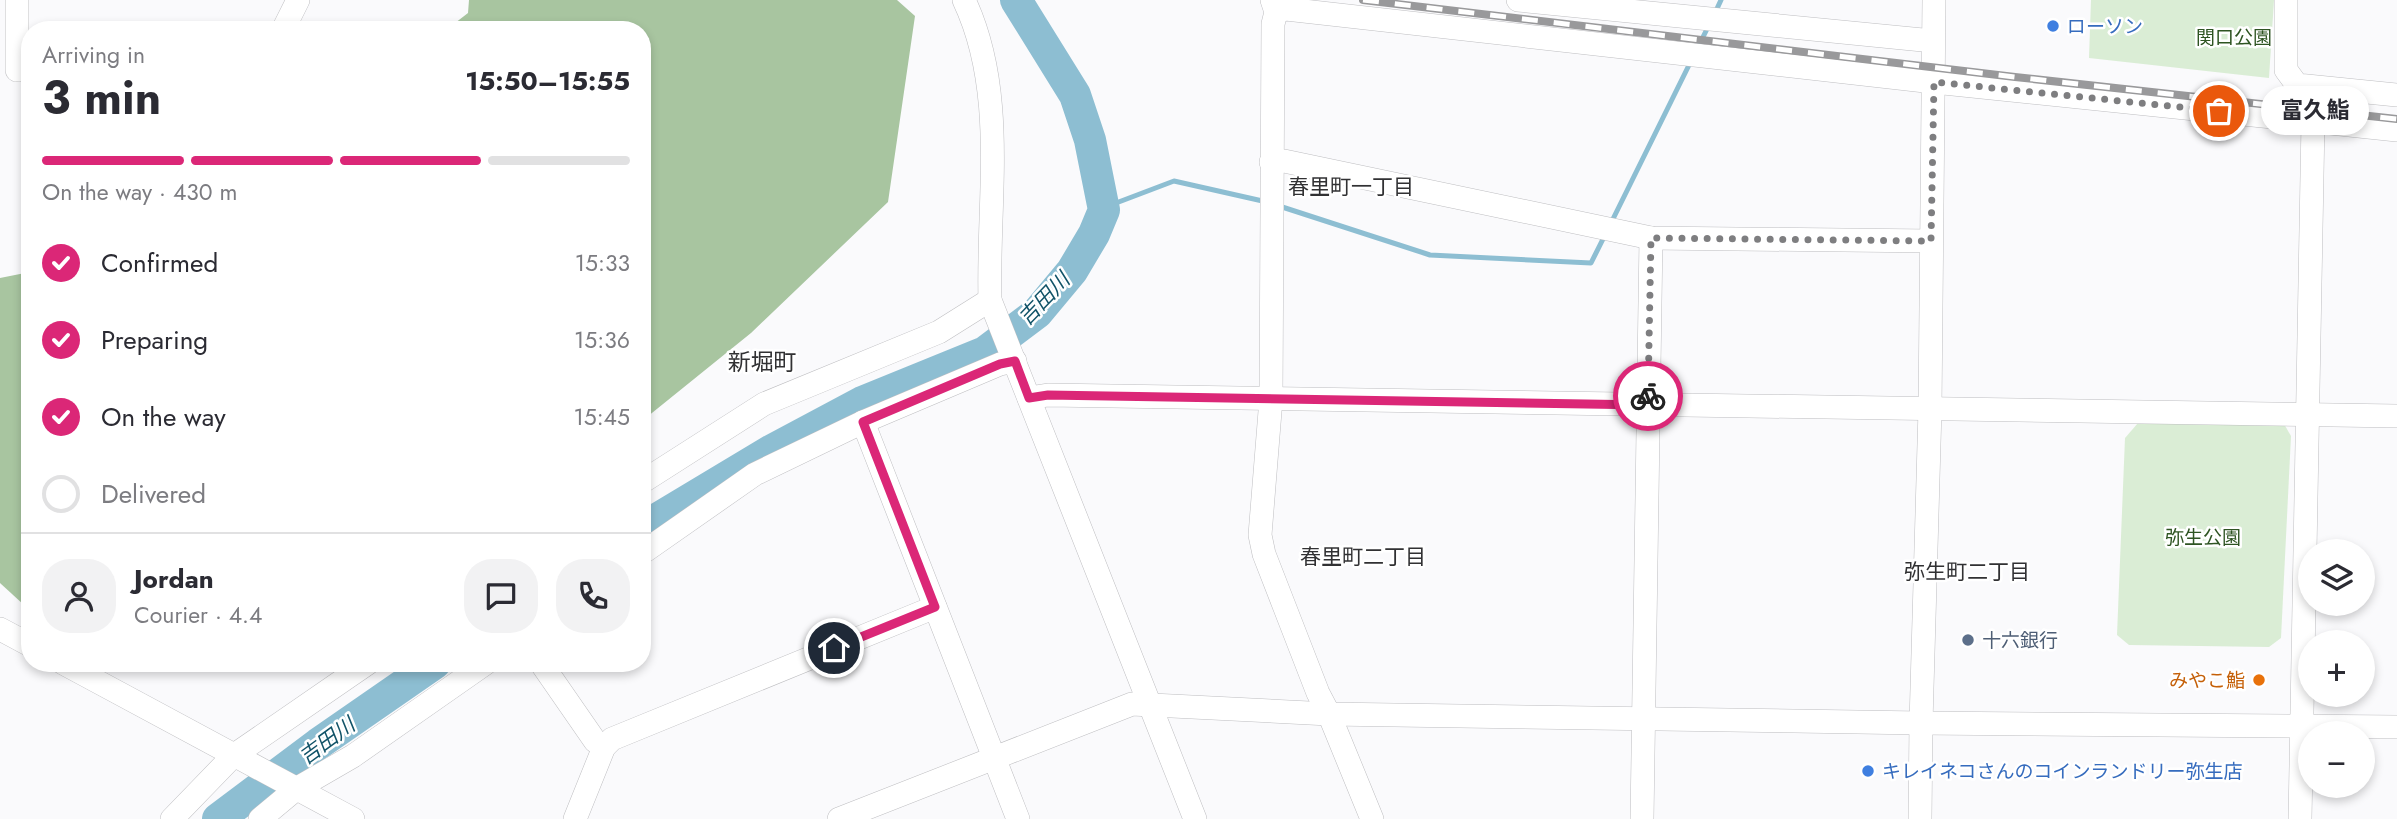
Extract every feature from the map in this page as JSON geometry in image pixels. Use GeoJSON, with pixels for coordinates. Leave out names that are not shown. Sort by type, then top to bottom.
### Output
{"type":"FeatureCollection","features":[{"type":"Feature","properties":{"kind":"street"},"geometry":{"type":"LineString","coordinates":[[16,73],[17,0]]}},
{"type":"Feature","properties":{"kind":"street"},"geometry":{"type":"LineString","coordinates":[[288,21],[298,0]]}},
{"type":"Feature","properties":{"kind":"street"},"geometry":{"type":"LineString","coordinates":[[964,0],[975,23],[993,123],[989,254],[993,304],[1195,819]]}},
{"type":"Feature","properties":{"kind":"street"},"geometry":{"type":"LineString","coordinates":[[1518,0],[1933,41]]}},
{"type":"Feature","properties":{"kind":"street"},"geometry":{"type":"LineString","coordinates":[[1920,819],[1930,409],[1934,0]]}},
{"type":"Feature","properties":{"kind":"street"},"geometry":{"type":"LineString","coordinates":[[2286,0],[2286,70],[2297,85],[2397,95]]}},
{"type":"Feature","properties":{"kind":"street"},"geometry":{"type":"LineString","coordinates":[[1372,819],[1318,693],[1264,554],[1260,535],[1271,399],[1274,6],[1934,82],[2397,130]]}},
{"type":"Feature","properties":{"kind":"street"},"geometry":{"type":"LineString","coordinates":[[2301,721],[2313,122]]}},
{"type":"Feature","properties":{"kind":"street"},"geometry":{"type":"LineString","coordinates":[[1272,162],[1284,162],[1651,238],[1931,241]]}},
{"type":"Feature","properties":{"kind":"street"},"geometry":{"type":"LineString","coordinates":[[1642,819],[1651,238]]}},
{"type":"Feature","properties":{"kind":"street"},"geometry":{"type":"LineString","coordinates":[[651,476],[764,404],[939,332],[993,304]]}},
{"type":"Feature","properties":{"kind":"street"},"geometry":{"type":"LineString","coordinates":[[651,547],[755,474],[863,422],[1000,364],[1012,353]]}},
{"type":"Feature","properties":{"kind":"street"},"geometry":{"type":"LineString","coordinates":[[1029,398],[1048,395],[2397,416]]}},
{"type":"Feature","properties":{"kind":"street"},"geometry":{"type":"LineString","coordinates":[[863,422],[1018,819]]}},
{"type":"Feature","properties":{"kind":"street"},"geometry":{"type":"LineString","coordinates":[[575,819],[604,747],[612,739],[935,607]]}},
{"type":"Feature","properties":{"kind":"street"},"geometry":{"type":"LineString","coordinates":[[0,629],[21,640]]}},
{"type":"Feature","properties":{"kind":"street"},"geometry":{"type":"LineString","coordinates":[[79,672],[353,819]]}},
{"type":"Feature","properties":{"kind":"street"},"geometry":{"type":"LineString","coordinates":[[172,819],[237,758],[356,672]]}},
{"type":"Feature","properties":{"kind":"street"},"geometry":{"type":"LineString","coordinates":[[260,819],[291,786],[353,756],[473,672]]}},
{"type":"Feature","properties":{"kind":"street"},"geometry":{"type":"LineString","coordinates":[[547,672],[595,741],[604,747]]}},
{"type":"Feature","properties":{"kind":"street"},"geometry":{"type":"LineString","coordinates":[[839,819],[1132,704],[1329,714],[2298,726]]}},
{"type":"Feature","properties":{"kind":"street"},"geometry":{"type":"LineString","coordinates":[[2375,727],[2397,727]]}},
{"type":"Feature","properties":{"kind":"street"},"geometry":{"type":"LineString","coordinates":[[2300,798],[2300,819]]}},
{"type":"Feature","properties":{"kind":"green space"},"geometry":{"type":"Polygon","coordinates":[[[469,0],[897,0],[915,16],[888,202],[751,333],[651,414],[651,21],[458,21],[468,13],[469,0]]]}},
{"type":"Feature","properties":{"kind":"green space","name":"関口公園"},"geometry":{"type":"Polygon","coordinates":[[[2091,0],[2274,0],[2269,78],[2089,58],[2091,0]]]}},
{"type":"Feature","properties":{"kind":"green space"},"geometry":{"type":"Polygon","coordinates":[[[21,274],[21,602],[0,583],[0,278],[21,274]]]}},
{"type":"Feature","properties":{"kind":"green space","name":"弥生公園"},"geometry":{"type":"Polygon","coordinates":[[[2138,423],[2284,424],[2291,436],[2281,638],[2269,647],[2129,645],[2117,635],[2125,438],[2138,423]]]}},
{"type":"Feature","properties":{"kind":"waterway","name":"吉田川"},"geometry":{"type":"LineString","coordinates":[[651,523],[772,450],[862,402],[985,352],[1037,313],[1072,271],[1094,234],[1104,210],[1090,140],[1075,95],[1016,0]]}},
{"type":"Feature","properties":{"kind":"waterway"},"geometry":{"type":"LineString","coordinates":[[1715,13],[1721,0]]}},
{"type":"Feature","properties":{"kind":"waterway"},"geometry":{"type":"LineString","coordinates":[[1696,51],[1709,25]]}},
{"type":"Feature","properties":{"kind":"waterway"},"geometry":{"type":"LineString","coordinates":[[1611,223],[1692,59]]}},
{"type":"Feature","properties":{"kind":"waterway"},"geometry":{"type":"LineString","coordinates":[[1104,210],[1174,181],[1267,202]]}},
{"type":"Feature","properties":{"kind":"waterway"},"geometry":{"type":"LineString","coordinates":[[1276,205],[1430,255],[1591,263],[1605,235]]}},
{"type":"Feature","properties":{"kind":"waterway","name":"吉田川"},"geometry":{"type":"LineString","coordinates":[[218,819],[318,744],[422,672]]}},
{"type":"Feature","properties":{"kind":"railway"},"geometry":{"type":"LineString","coordinates":[[1363,0],[2397,119]]}},
{"type":"Feature","properties":{"kind":"way so far"},"geometry":{"type":"LineString","coordinates":[[1648,396],[1651,238],[1931,241],[1934,82],[2219,111]]}},
{"type":"Feature","properties":{"kind":"place","name":"ローソン"},"geometry":{"type":"Point","coordinates":[2053,26]}},
{"type":"Feature","properties":{"kind":"place","name":"富久鮨"},"geometry":{"type":"Point","coordinates":[2219,111]}},
{"type":"Feature","properties":{"kind":"place","name":"十六銀行"},"geometry":{"type":"Point","coordinates":[1968,640]}},
{"type":"Feature","properties":{"kind":"place","name":"みやこ鮨"},"geometry":{"type":"Point","coordinates":[2259,680]}},
{"type":"Feature","properties":{"kind":"place","name":"キレイネコさんのコインランドリー弥生店"},"geometry":{"type":"Point","coordinates":[1868,771]}},
{"type":"Feature","properties":{"kind":"district","name":"春里町一丁目"},"geometry":{"type":"Point","coordinates":[1351,187]}},
{"type":"Feature","properties":{"kind":"district","name":"新堀町"},"geometry":{"type":"Point","coordinates":[762,362]}},
{"type":"Feature","properties":{"kind":"district","name":"春里町二丁目"},"geometry":{"type":"Point","coordinates":[1363,557]}},
{"type":"Feature","properties":{"kind":"district","name":"弥生町二丁目"},"geometry":{"type":"Point","coordinates":[1967,572]}},
{"type":"Feature","properties":{"kind":"route"},"geometry":{"type":"LineString","coordinates":[[834,648],[935,607],[863,422],[1000,364],[1015,361],[1029,398],[1048,395],[1648,405],[1648,396]]}}]}
